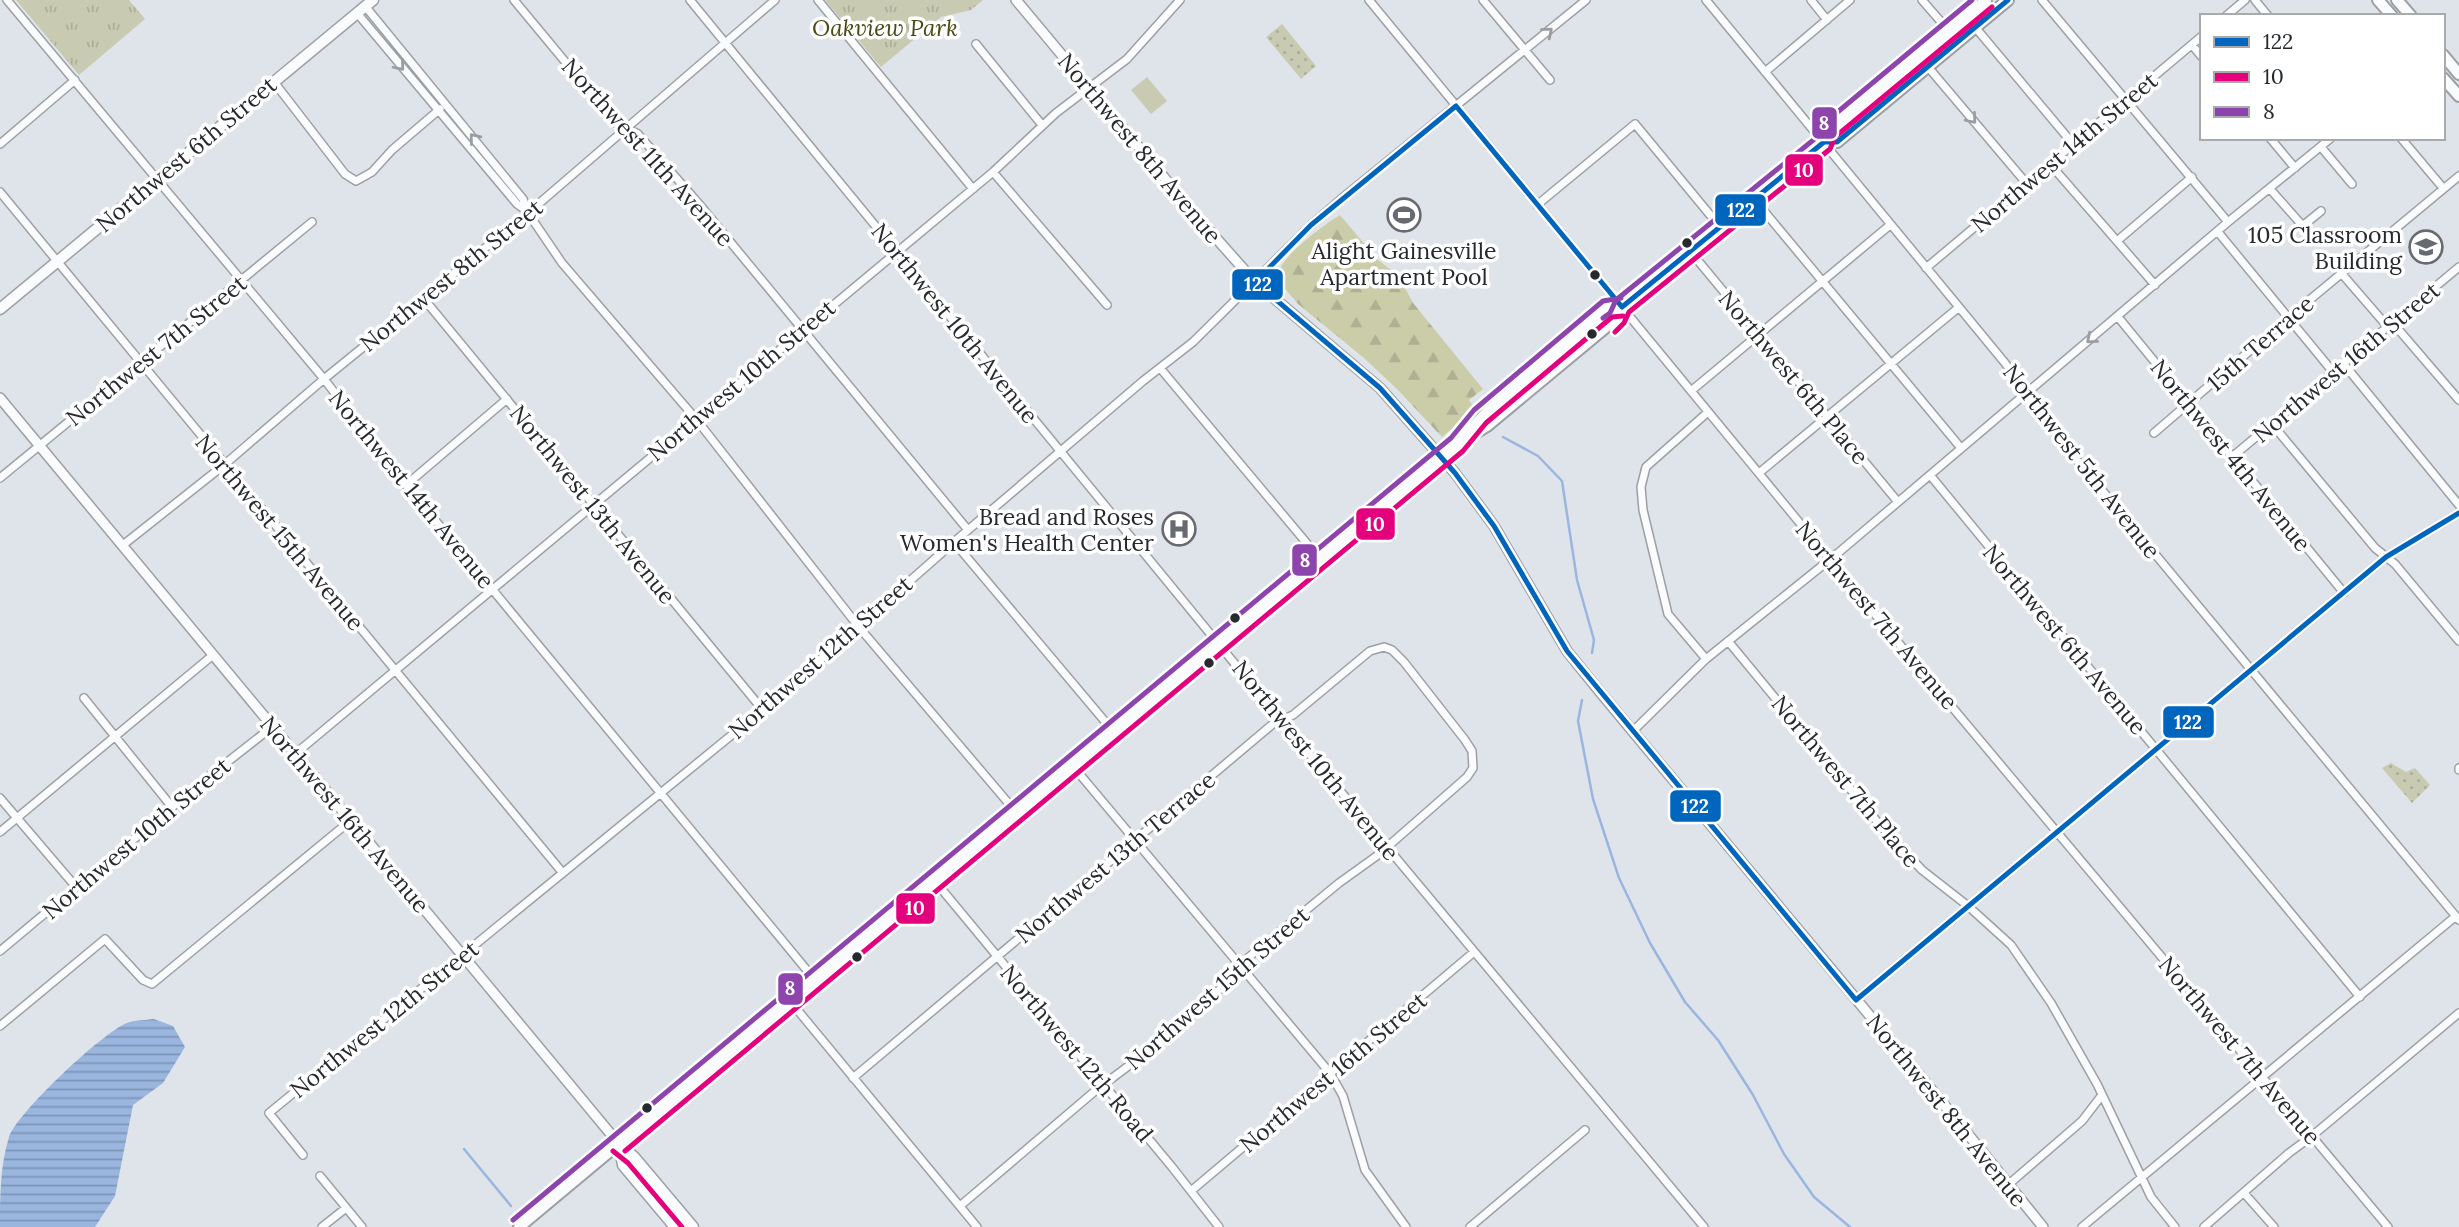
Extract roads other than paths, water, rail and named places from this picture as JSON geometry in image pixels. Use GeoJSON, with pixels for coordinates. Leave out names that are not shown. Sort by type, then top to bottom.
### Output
{"type":"FeatureCollection","features":[{"type":"Feature","properties":{"kind":"main road"},"geometry":{"type":"LineString","coordinates":[[519,1227],[1425,471],[1457,444],[1480,418],[1609,308],[1622,307],[1720,227],[1824,142],[1828,132],[1986,0]]}},
{"type":"Feature","properties":{"kind":"main road"},"geometry":{"type":"LineString","coordinates":[[1824,142],[1837,142],[2008,0]]}},
{"type":"Feature","properties":{"kind":"main road"},"geometry":{"type":"LineString","coordinates":[[2378,0],[2390,14]]}},
{"type":"Feature","properties":{"kind":"main road"},"geometry":{"type":"LineString","coordinates":[[2397,0],[2408,14]]}},
{"type":"Feature","properties":{"kind":"main road","name":"Northwest 6th Street"},"geometry":{"type":"LineString","coordinates":[[0,309],[365,6]]}},
{"type":"Feature","properties":{"kind":"main road"},"geometry":{"type":"LineString","coordinates":[[2445,57],[2459,74]]}},
{"type":"Feature","properties":{"kind":"main road"},"geometry":{"type":"LineString","coordinates":[[2445,80],[2459,96]]}},
{"type":"Feature","properties":{"kind":"main road"},"geometry":{"type":"LineString","coordinates":[[619,1144],[623,1165],[675,1227]]}},
{"type":"Feature","properties":{"kind":"main road","name":"Northwest 16th Avenue"},"geometry":{"type":"LineString","coordinates":[[619,1144],[634,1157],[693,1227]]}},
{"type":"Feature","properties":{"kind":"street","name":"Northwest 14th Avenue"},"geometry":{"type":"LineString","coordinates":[[7,0],[324,379],[406,485],[815,980]]}},
{"type":"Feature","properties":{"kind":"street","name":"Northwest 11th Avenue"},"geometry":{"type":"LineString","coordinates":[[514,0],[616,123],[638,134],[968,530]]}},
{"type":"Feature","properties":{"kind":"street","name":"Northwest 10th Avenue"},"geometry":{"type":"LineString","coordinates":[[690,0],[1282,720],[1704,1227]]}},
{"type":"Feature","properties":{"kind":"street","name":"Northwest 8th Street"},"geometry":{"type":"LineString","coordinates":[[123,545],[224,465],[324,379],[528,213],[775,0]]}},
{"type":"Feature","properties":{"kind":"street"},"geometry":{"type":"LineString","coordinates":[[818,0],[973,189]]}},
{"type":"Feature","properties":{"kind":"street","name":"Northwest 8th Avenue"},"geometry":{"type":"LineString","coordinates":[[1016,0],[1255,282],[1380,388],[1455,473],[1493,526],[1567,650],[2043,1227]]}},
{"type":"Feature","properties":{"kind":"street","name":"Northwest 10th Street"},"geometry":{"type":"LineString","coordinates":[[295,754],[993,172],[1042,125],[1090,89],[1146,41],[1180,0]]}},
{"type":"Feature","properties":{"kind":"street","name":"Northwest 7th Avenue"},"geometry":{"type":"LineString","coordinates":[[1368,0],[2388,1227]]}},
{"type":"Feature","properties":{"kind":"street"},"geometry":{"type":"LineString","coordinates":[[1483,0],[1550,80]]}},
{"type":"Feature","properties":{"kind":"street","name":"Northwest 12th Street"},"geometry":{"type":"LineString","coordinates":[[303,1156],[269,1114],[762,709],[968,530],[1193,342],[1311,225],[1586,0]]}},
{"type":"Feature","properties":{"kind":"street","name":"Northwest 5th Avenue"},"geometry":{"type":"LineString","coordinates":[[1706,0],[2005,363],[2062,442],[2457,918]]}},
{"type":"Feature","properties":{"kind":"street"},"geometry":{"type":"LineString","coordinates":[[1811,0],[1827,20]]}},
{"type":"Feature","properties":{"kind":"street"},"geometry":{"type":"LineString","coordinates":[[1765,72],[1850,0]]}},
{"type":"Feature","properties":{"kind":"street"},"geometry":{"type":"LineString","coordinates":[[1922,0],[1949,31]]}},
{"type":"Feature","properties":{"kind":"street"},"geometry":{"type":"LineString","coordinates":[[2042,0],[2228,222]]}},
{"type":"Feature","properties":{"kind":"street"},"geometry":{"type":"LineString","coordinates":[[2228,14],[2245,0]]}},
{"type":"Feature","properties":{"kind":"street"},"geometry":{"type":"LineString","coordinates":[[2255,0],[2266,14]]}},
{"type":"Feature","properties":{"kind":"street"},"geometry":{"type":"LineString","coordinates":[[365,6],[523,199],[528,213],[562,263],[696,419],[858,626],[1016,812]]}},
{"type":"Feature","properties":{"kind":"street"},"geometry":{"type":"LineString","coordinates":[[365,6],[438,111],[517,204],[528,213]]}},
{"type":"Feature","properties":{"kind":"street"},"geometry":{"type":"LineString","coordinates":[[1975,27],[2073,144]]}},
{"type":"Feature","properties":{"kind":"street","name":"Northwest 14th Street"},"geometry":{"type":"LineString","coordinates":[[1926,268],[2200,38]]}},
{"type":"Feature","properties":{"kind":"street"},"geometry":{"type":"LineString","coordinates":[[976,44],[1042,125]]}},
{"type":"Feature","properties":{"kind":"street"},"geometry":{"type":"LineString","coordinates":[[2192,45],[2200,55]]}},
{"type":"Feature","properties":{"kind":"street"},"geometry":{"type":"LineString","coordinates":[[1928,67],[2027,184]]}},
{"type":"Feature","properties":{"kind":"street"},"geometry":{"type":"LineString","coordinates":[[0,144],[75,80]]}},
{"type":"Feature","properties":{"kind":"street"},"geometry":{"type":"LineString","coordinates":[[274,82],[345,174],[356,181],[366,177],[391,150],[446,104]]}},
{"type":"Feature","properties":{"kind":"street"},"geometry":{"type":"LineString","coordinates":[[1537,205],[1636,124],[1720,227]]}},
{"type":"Feature","properties":{"kind":"street"},"geometry":{"type":"LineString","coordinates":[[2272,140],[2295,168]]}},
{"type":"Feature","properties":{"kind":"street"},"geometry":{"type":"LineString","coordinates":[[1633,731],[1706,659],[1831,559],[2228,222],[2329,140]]}},
{"type":"Feature","properties":{"kind":"street"},"geometry":{"type":"LineString","coordinates":[[2403,140],[2443,188]]}},
{"type":"Feature","properties":{"kind":"street"},"geometry":{"type":"LineString","coordinates":[[2321,147],[2352,184]]}},
{"type":"Feature","properties":{"kind":"street"},"geometry":{"type":"LineString","coordinates":[[2050,164],[2155,285]]}},
{"type":"Feature","properties":{"kind":"street"},"geometry":{"type":"LineString","coordinates":[[993,172],[1107,305]]}},
{"type":"Feature","properties":{"kind":"street","name":"15th Terrace"},"geometry":{"type":"LineString","coordinates":[[2154,433],[2459,176]]}},
{"type":"Feature","properties":{"kind":"street"},"geometry":{"type":"LineString","coordinates":[[2117,241],[2192,177]]}},
{"type":"Feature","properties":{"kind":"street"},"geometry":{"type":"LineString","coordinates":[[2270,188],[2301,224],[2305,224],[2321,211]]}},
{"type":"Feature","properties":{"kind":"street","name":"Northwest 15th Avenue"},"geometry":{"type":"LineString","coordinates":[[0,192],[562,872]]}},
{"type":"Feature","properties":{"kind":"street"},"geometry":{"type":"LineString","coordinates":[[1754,199],[1961,448]]}},
{"type":"Feature","properties":{"kind":"street","name":"Northwest 7th Street"},"geometry":{"type":"LineString","coordinates":[[0,478],[312,222]]}},
{"type":"Feature","properties":{"kind":"street"},"geometry":{"type":"LineString","coordinates":[[1691,391],[1891,225]]}},
{"type":"Feature","properties":{"kind":"street"},"geometry":{"type":"LineString","coordinates":[[2218,232],[2333,372]]}},
{"type":"Feature","properties":{"kind":"street","name":"Northwest 6th Place"},"geometry":{"type":"LineString","coordinates":[[1690,251],[1898,502]]}},
{"type":"Feature","properties":{"kind":"street","name":"Northwest 16th Street"},"geometry":{"type":"LineString","coordinates":[[2232,457],[2459,267]]}},
{"type":"Feature","properties":{"kind":"street"},"geometry":{"type":"LineString","coordinates":[[2342,274],[2459,400]]}},
{"type":"Feature","properties":{"kind":"street","name":"Northwest 13th Avenue"},"geometry":{"type":"LineString","coordinates":[[424,299],[762,709]]}},
{"type":"Feature","properties":{"kind":"street"},"geometry":{"type":"LineString","coordinates":[[1759,473],[1958,308]]}},
{"type":"Feature","properties":{"kind":"street","name":"Northwest 4th Avenue"},"geometry":{"type":"LineString","coordinates":[[2118,317],[2344,593]]}},
{"type":"Feature","properties":{"kind":"street"},"geometry":{"type":"LineString","coordinates":[[2343,363],[2459,505]]}},
{"type":"Feature","properties":{"kind":"street"},"geometry":{"type":"LineString","coordinates":[[1160,368],[1320,559]]}},
{"type":"Feature","properties":{"kind":"street","name":"Northwest 16th Avenue"},"geometry":{"type":"LineString","coordinates":[[0,398],[619,1144]]}},
{"type":"Feature","properties":{"kind":"street"},"geometry":{"type":"LineString","coordinates":[[406,485],[507,399]]}},
{"type":"Feature","properties":{"kind":"street"},"geometry":{"type":"LineString","coordinates":[[1706,659],[1668,614],[1643,510],[1641,487],[1646,467],[1708,412]]}},
{"type":"Feature","properties":{"kind":"street"},"geometry":{"type":"LineString","coordinates":[[2272,424],[2375,548],[2395,564],[2459,640]]}},
{"type":"Feature","properties":{"kind":"street","name":"Northwest 6th Avenue"},"geometry":{"type":"LineString","coordinates":[[1930,475],[2360,997]]}},
{"type":"Feature","properties":{"kind":"street"},"geometry":{"type":"LineString","coordinates":[[1856,1000],[2386,557],[2459,513]]}},
{"type":"Feature","properties":{"kind":"street"},"geometry":{"type":"LineString","coordinates":[[954,542],[1113,731]]}},
{"type":"Feature","properties":{"kind":"street","name":"Northwest 7th Place"},"geometry":{"type":"LineString","coordinates":[[1728,641],[1880,825],[1922,870],[1968,906],[2011,945],[2050,1003],[2102,1095],[2151,1197],[2175,1227]]}},
{"type":"Feature","properties":{"kind":"street","name":"Northwest 13th Terrace"},"geometry":{"type":"LineString","coordinates":[[853,1078],[1274,723],[1293,715],[1370,651],[1384,646],[1405,662],[1465,740],[1472,751],[1473,768]]}},
{"type":"Feature","properties":{"kind":"street"},"geometry":{"type":"LineString","coordinates":[[0,832],[213,655]]}},
{"type":"Feature","properties":{"kind":"street"},"geometry":{"type":"LineString","coordinates":[[83,698],[172,807]]}},
{"type":"Feature","properties":{"kind":"street","name":"Northwest 10th Street"},"geometry":{"type":"LineString","coordinates":[[0,951],[272,727]]}},
{"type":"Feature","properties":{"kind":"street"},"geometry":{"type":"LineString","coordinates":[[1072,765],[1330,1073],[1343,1096],[1365,1170],[1406,1227]]}},
{"type":"Feature","properties":{"kind":"street","name":"Northwest 15th Street"},"geometry":{"type":"LineString","coordinates":[[960,1206],[1103,1085],[1156,1046],[1280,931],[1429,812],[1473,768]]}},
{"type":"Feature","properties":{"kind":"street"},"geometry":{"type":"LineString","coordinates":[[0,798],[76,887]]}},
{"type":"Feature","properties":{"kind":"street"},"geometry":{"type":"LineString","coordinates":[[0,1026],[105,939],[143,981],[152,984],[350,821]]}},
{"type":"Feature","properties":{"kind":"street","name":"Northwest 12th Road"},"geometry":{"type":"LineString","coordinates":[[934,880],[1219,1227]]}},
{"type":"Feature","properties":{"kind":"street"},"geometry":{"type":"LineString","coordinates":[[2082,1227],[2457,918]]}},
{"type":"Feature","properties":{"kind":"street","name":"Northwest 16th Street"},"geometry":{"type":"LineString","coordinates":[[1191,1191],[1474,952]]}},
{"type":"Feature","properties":{"kind":"street"},"geometry":{"type":"LineString","coordinates":[[790,1001],[977,1227]]}},
{"type":"Feature","properties":{"kind":"street"},"geometry":{"type":"LineString","coordinates":[[2204,1227],[2288,1153],[2459,1013]]}},
{"type":"Feature","properties":{"kind":"street"},"geometry":{"type":"LineString","coordinates":[[2009,1184],[2082,1121],[2102,1095]]}},
{"type":"Feature","properties":{"kind":"street"},"geometry":{"type":"LineString","coordinates":[[1470,1227],[1585,1130]]}},
{"type":"Feature","properties":{"kind":"street"},"geometry":{"type":"LineString","coordinates":[[320,1176],[362,1227]]}},
{"type":"Feature","properties":{"kind":"street"},"geometry":{"type":"LineString","coordinates":[[2245,1193],[2274,1227]]}},
{"type":"Feature","properties":{"kind":"street"},"geometry":{"type":"LineString","coordinates":[[323,1227],[346,1208]]}},
{"type":"Feature","properties":{"kind":"water"},"geometry":{"type":"Polygon","coordinates":[[[154,1019],[173,1026],[185,1047],[163,1083],[133,1105],[115,1196],[95,1227],[0,1227],[4,1159],[9,1137],[15,1126],[27,1110],[81,1057],[115,1029],[127,1023],[154,1019]]]}},
{"type":"Feature","properties":{"kind":"waterway"},"geometry":{"type":"LineString","coordinates":[[1503,437],[1538,456],[1562,481],[1577,580],[1594,640],[1592,653]]}},
{"type":"Feature","properties":{"kind":"waterway"},"geometry":{"type":"LineString","coordinates":[[1582,700],[1578,721],[1593,799],[1619,878],[1650,943],[1685,1002],[1718,1040],[1753,1095],[1784,1154],[1814,1197],[1850,1227]]}},
{"type":"Feature","properties":{"kind":"waterway"},"geometry":{"type":"LineString","coordinates":[[464,1149],[511,1206]]}},
{"type":"Feature","properties":{"kind":"place","name":"Alight Gainesville Apartment Pool"},"geometry":{"type":"Point","coordinates":[1404,215]}},
{"type":"Feature","properties":{"kind":"place","name":"105 Classroom Building"},"geometry":{"type":"Point","coordinates":[2426,247]}},
{"type":"Feature","properties":{"kind":"place","name":"Bread and Roses Women's Health Center"},"geometry":{"type":"Point","coordinates":[1179,529]}},
{"type":"Feature","properties":{"kind":"park label","name":"Oakview Park"},"geometry":{"type":"Point","coordinates":[885,27]}}]}
